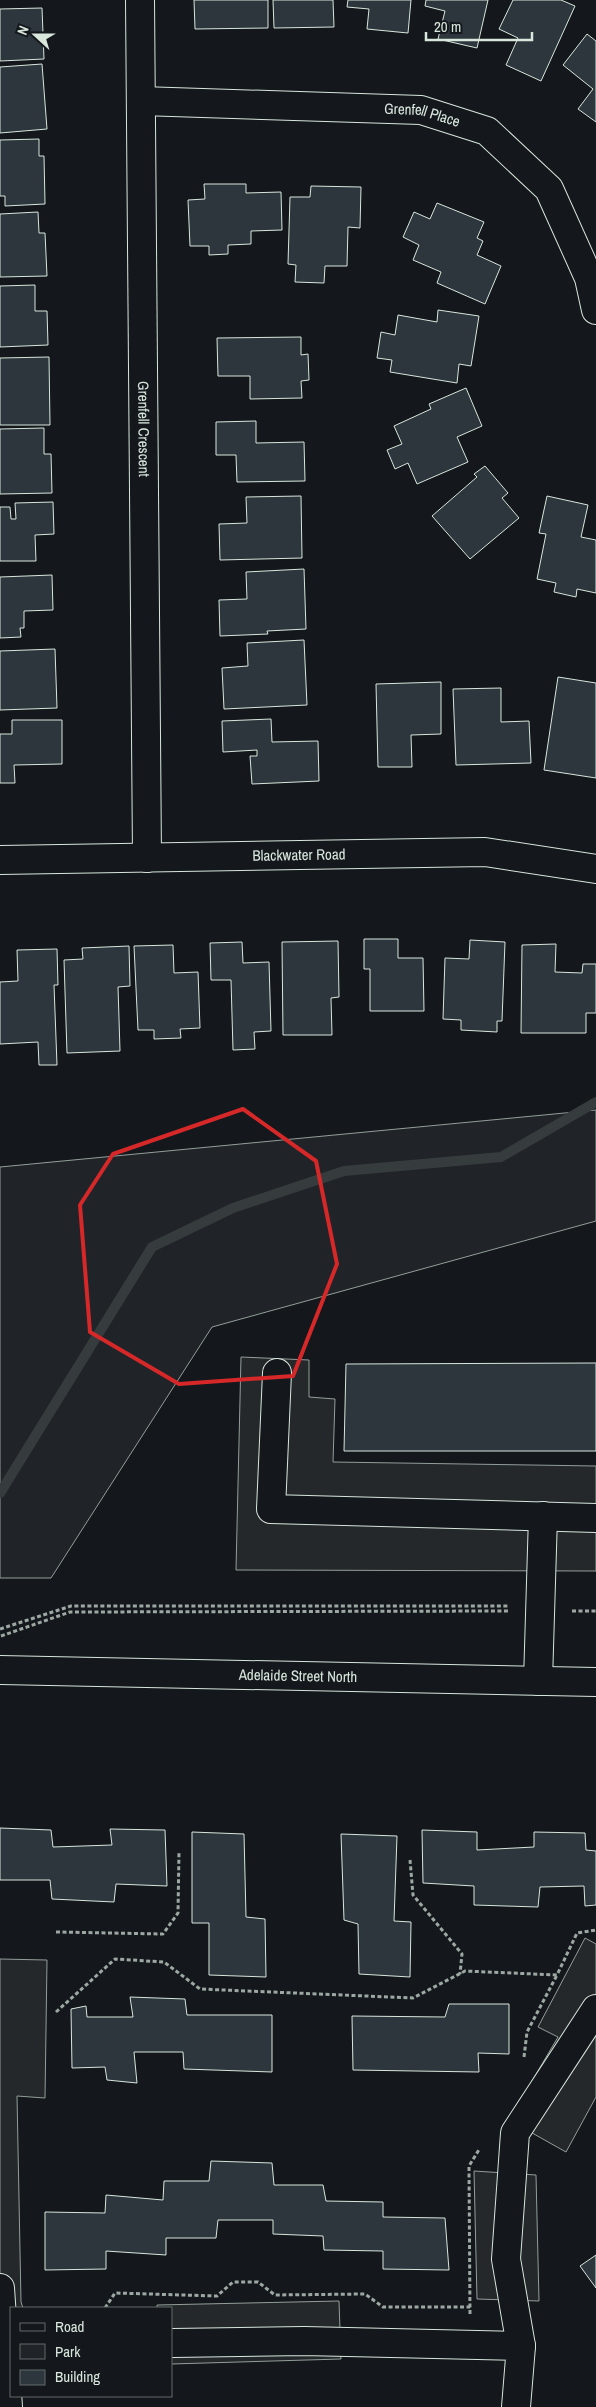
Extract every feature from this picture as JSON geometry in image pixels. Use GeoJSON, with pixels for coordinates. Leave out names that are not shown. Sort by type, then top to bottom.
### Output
{"type":"FeatureCollection","features":[{"type":"Feature","properties":{"kind":"street","name":"Grenfell Crescent"},"geometry":{"type":"LineString","coordinates":[[140,0],[147,858]]}},
{"type":"Feature","properties":{"kind":"street","name":"Grenfell Place"},"geometry":{"type":"LineString","coordinates":[[141,101],[421,110],[487,130],[549,189],[589,278],[596,310]]}},
{"type":"Feature","properties":{"kind":"street","name":"Blackwater Road"},"geometry":{"type":"LineString","coordinates":[[0,860],[485,852],[596,869]]}},
{"type":"Feature","properties":{"kind":"street"},"geometry":{"type":"LineString","coordinates":[[277,1373],[271,1509],[596,1518]]}},
{"type":"Feature","properties":{"kind":"street"},"geometry":{"type":"LineString","coordinates":[[538,1682],[543,1516]]}},
{"type":"Feature","properties":{"kind":"street","name":"Adelaide Street North"},"geometry":{"type":"LineString","coordinates":[[0,1670],[596,1682]]}},
{"type":"Feature","properties":{"kind":"street"},"geometry":{"type":"LineString","coordinates":[[516,2407],[521,2346],[506,2259],[515,2132],[596,2009]]}},
{"type":"Feature","properties":{"kind":"street"},"geometry":{"type":"LineString","coordinates":[[0,2288],[8,2407]]}},
{"type":"Feature","properties":{"kind":"street"},"geometry":{"type":"LineString","coordinates":[[173,2343],[304,2341],[521,2346]]}},
{"type":"Feature","properties":{"kind":"path"},"geometry":{"type":"LineString","coordinates":[[0,1629],[72,1606],[541,1608],[596,1611]]}},
{"type":"Feature","properties":{"kind":"path"},"geometry":{"type":"LineString","coordinates":[[0,1636],[70,1612],[541,1608]]}},
{"type":"Feature","properties":{"kind":"path"},"geometry":{"type":"LineString","coordinates":[[56,1932],[163,1934],[178,1913],[179,1852]]}},
{"type":"Feature","properties":{"kind":"path"},"geometry":{"type":"LineString","coordinates":[[410,1860],[413,1895],[462,1954],[460,1974]]}},
{"type":"Feature","properties":{"kind":"path"},"geometry":{"type":"LineString","coordinates":[[56,2012],[115,1959],[164,1962],[200,1990],[413,1998],[465,1971],[557,1975],[577,1933],[596,1930]]}},
{"type":"Feature","properties":{"kind":"path"},"geometry":{"type":"LineString","coordinates":[[106,2307],[115,2293],[217,2296],[233,2282],[258,2282],[275,2295],[365,2294],[383,2307],[470,2307]]}},
{"type":"Feature","properties":{"kind":"highlighted area"},"geometry":{"type":"Polygon","coordinates":[[[243,1109],[316,1161],[337,1264],[293,1376],[179,1384],[90,1332],[80,1205],[113,1154],[243,1109]]]}},
{"type":"Feature","properties":{"kind":"green space"},"geometry":{"type":"Polygon","coordinates":[[[596,1110],[596,1221],[212,1327],[51,1578],[0,1578],[0,1167],[596,1110]]]}},
{"type":"Feature","properties":{"kind":"shaded area"},"geometry":{"type":"Polygon","coordinates":[[[241,1357],[309,1360],[309,1397],[335,1399],[333,1462],[596,1466],[596,1571],[236,1570],[241,1357]]]}},
{"type":"Feature","properties":{"kind":"shaded area"},"geometry":{"type":"Polygon","coordinates":[[[585,1938],[596,1944],[596,2097],[566,2152],[509,2120],[558,2037],[538,2027],[585,1938]]]}},
{"type":"Feature","properties":{"kind":"shaded area"},"geometry":{"type":"Polygon","coordinates":[[[0,1959],[47,1960],[45,2098],[17,2096],[21,2302],[23,2307],[10,2307],[0,2336],[0,1959]]]}},
{"type":"Feature","properties":{"kind":"shaded area"},"geometry":{"type":"Polygon","coordinates":[[[474,2171],[536,2175],[539,2301],[477,2299],[474,2171]]]}},
{"type":"Feature","properties":{"kind":"shaded area"},"geometry":{"type":"Polygon","coordinates":[[[339,2301],[341,2359],[172,2364],[172,2307],[157,2307],[157,2305],[339,2301]]]}},
{"type":"Feature","properties":{"kind":"building"},"geometry":{"type":"Polygon","coordinates":[[[194,0],[268,0],[268,28],[195,29],[194,0]]]}},
{"type":"Feature","properties":{"kind":"building"},"geometry":{"type":"Polygon","coordinates":[[[273,0],[333,0],[334,27],[274,28],[273,0]]]}},
{"type":"Feature","properties":{"kind":"building"},"geometry":{"type":"Polygon","coordinates":[[[348,0],[411,0],[408,33],[367,29],[369,9],[347,7],[348,0]]]}},
{"type":"Feature","properties":{"kind":"building"},"geometry":{"type":"Polygon","coordinates":[[[426,0],[488,0],[477,48],[438,39],[445,11],[425,6],[426,0]]]}},
{"type":"Feature","properties":{"kind":"building"},"geometry":{"type":"Polygon","coordinates":[[[513,0],[561,0],[575,6],[541,81],[506,65],[518,38],[499,29],[513,0]]]}},
{"type":"Feature","properties":{"kind":"building"},"geometry":{"type":"Polygon","coordinates":[[[42,8],[44,59],[0,61],[0,9],[42,8]]]}},
{"type":"Feature","properties":{"kind":"building"},"geometry":{"type":"Polygon","coordinates":[[[587,34],[596,41],[596,122],[578,109],[593,89],[563,65],[587,34]]]}},
{"type":"Feature","properties":{"kind":"building"},"geometry":{"type":"Polygon","coordinates":[[[42,64],[47,129],[0,133],[0,67],[42,64]]]}},
{"type":"Feature","properties":{"kind":"building"},"geometry":{"type":"Polygon","coordinates":[[[39,139],[39,156],[44,156],[45,204],[5,206],[5,196],[0,196],[0,140],[39,139]]]}},
{"type":"Feature","properties":{"kind":"building"},"geometry":{"type":"Polygon","coordinates":[[[204,184],[246,184],[246,193],[281,192],[282,230],[251,231],[251,244],[228,245],[228,254],[209,255],[209,246],[190,246],[188,200],[205,199],[204,184]]]}},
{"type":"Feature","properties":{"kind":"building"},"geometry":{"type":"Polygon","coordinates":[[[311,186],[361,187],[360,228],[348,227],[347,266],[325,266],[324,283],[295,282],[296,265],[288,264],[290,197],[310,197],[311,186]]]}},
{"type":"Feature","properties":{"kind":"building"},"geometry":{"type":"Polygon","coordinates":[[[437,203],[484,222],[477,238],[483,241],[477,255],[501,266],[485,304],[437,283],[441,272],[413,260],[419,245],[403,237],[414,212],[430,219],[437,203]]]}},
{"type":"Feature","properties":{"kind":"building"},"geometry":{"type":"Polygon","coordinates":[[[38,212],[39,233],[45,233],[47,276],[0,277],[0,214],[38,212]]]}},
{"type":"Feature","properties":{"kind":"building"},"geometry":{"type":"Polygon","coordinates":[[[35,285],[35,311],[47,311],[48,345],[0,347],[0,286],[35,285]]]}},
{"type":"Feature","properties":{"kind":"building"},"geometry":{"type":"Polygon","coordinates":[[[438,310],[479,316],[471,366],[459,364],[457,383],[390,372],[392,360],[377,358],[381,332],[395,335],[398,315],[437,322],[438,310]]]}},
{"type":"Feature","properties":{"kind":"building"},"geometry":{"type":"Polygon","coordinates":[[[301,337],[301,355],[308,354],[309,380],[301,381],[302,398],[250,399],[250,376],[218,376],[217,338],[301,337]]]}},
{"type":"Feature","properties":{"kind":"building"},"geometry":{"type":"Polygon","coordinates":[[[49,357],[50,425],[0,425],[0,358],[49,357]]]}},
{"type":"Feature","properties":{"kind":"building"},"geometry":{"type":"Polygon","coordinates":[[[466,388],[482,426],[457,437],[468,462],[417,484],[408,463],[395,469],[387,450],[402,444],[394,426],[431,409],[429,404],[466,388]]]}},
{"type":"Feature","properties":{"kind":"building"},"geometry":{"type":"Polygon","coordinates":[[[256,421],[256,443],[304,442],[305,481],[237,482],[236,455],[216,455],[216,422],[256,421]]]}},
{"type":"Feature","properties":{"kind":"building"},"geometry":{"type":"Polygon","coordinates":[[[44,428],[44,454],[51,454],[52,493],[0,494],[0,429],[44,428]]]}},
{"type":"Feature","properties":{"kind":"building"},"geometry":{"type":"Polygon","coordinates":[[[485,466],[508,493],[502,498],[519,518],[470,559],[432,516],[477,477],[474,474],[485,466]]]}},
{"type":"Feature","properties":{"kind":"building"},"geometry":{"type":"Polygon","coordinates":[[[301,496],[302,558],[220,560],[219,524],[247,523],[246,497],[301,496]]]}},
{"type":"Feature","properties":{"kind":"building"},"geometry":{"type":"Polygon","coordinates":[[[547,496],[588,505],[581,537],[596,540],[596,593],[577,589],[576,597],[554,592],[556,583],[537,579],[546,534],[539,533],[547,496]]]}},
{"type":"Feature","properties":{"kind":"building"},"geometry":{"type":"Polygon","coordinates":[[[53,502],[54,534],[35,535],[36,561],[0,561],[0,507],[10,507],[11,519],[16,519],[15,503],[53,502]]]}},
{"type":"Feature","properties":{"kind":"building"},"geometry":{"type":"Polygon","coordinates":[[[304,569],[306,629],[267,631],[268,634],[220,636],[219,600],[247,599],[246,572],[304,569]]]}},
{"type":"Feature","properties":{"kind":"building"},"geometry":{"type":"Polygon","coordinates":[[[52,575],[53,610],[24,611],[24,628],[20,628],[21,637],[0,638],[0,577],[52,575]]]}},
{"type":"Feature","properties":{"kind":"building"},"geometry":{"type":"Polygon","coordinates":[[[304,640],[307,705],[224,709],[222,668],[248,666],[247,643],[304,640]]]}},
{"type":"Feature","properties":{"kind":"building"},"geometry":{"type":"Polygon","coordinates":[[[55,649],[57,708],[0,710],[0,651],[55,649]]]}},
{"type":"Feature","properties":{"kind":"building"},"geometry":{"type":"Polygon","coordinates":[[[558,677],[596,683],[596,778],[544,770],[558,677]]]}},
{"type":"Feature","properties":{"kind":"building"},"geometry":{"type":"Polygon","coordinates":[[[441,682],[441,734],[411,735],[412,767],[378,767],[376,684],[441,682]]]}},
{"type":"Feature","properties":{"kind":"building"},"geometry":{"type":"Polygon","coordinates":[[[501,688],[501,722],[529,721],[531,763],[456,765],[453,689],[501,688]]]}},
{"type":"Feature","properties":{"kind":"building"},"geometry":{"type":"Polygon","coordinates":[[[271,719],[272,742],[318,741],[319,781],[252,784],[250,756],[257,756],[257,750],[223,752],[222,721],[271,719]]]}},
{"type":"Feature","properties":{"kind":"building"},"geometry":{"type":"Polygon","coordinates":[[[12,720],[62,720],[62,764],[14,765],[15,783],[0,783],[0,734],[12,734],[12,720]]]}},
{"type":"Feature","properties":{"kind":"building"},"geometry":{"type":"Polygon","coordinates":[[[364,939],[398,939],[398,958],[423,958],[424,1011],[370,1011],[370,969],[364,969],[364,939]]]}},
{"type":"Feature","properties":{"kind":"building"},"geometry":{"type":"Polygon","coordinates":[[[470,940],[505,942],[502,1021],[497,1021],[497,1032],[461,1030],[461,1020],[443,1019],[445,958],[469,959],[470,940]]]}},
{"type":"Feature","properties":{"kind":"building"},"geometry":{"type":"Polygon","coordinates":[[[338,941],[339,997],[331,998],[332,1035],[283,1035],[282,942],[338,941]]]}},
{"type":"Feature","properties":{"kind":"building"},"geometry":{"type":"Polygon","coordinates":[[[242,942],[243,963],[269,962],[271,1031],[254,1032],[255,1049],[233,1050],[231,980],[211,980],[210,943],[242,942]]]}},
{"type":"Feature","properties":{"kind":"building"},"geometry":{"type":"Polygon","coordinates":[[[556,944],[555,972],[582,973],[583,964],[596,964],[596,1013],[586,1013],[586,1033],[521,1033],[522,945],[556,944]]]}},
{"type":"Feature","properties":{"kind":"building"},"geometry":{"type":"Polygon","coordinates":[[[173,945],[174,973],[198,972],[200,1028],[180,1029],[181,1038],[154,1039],[154,1030],[138,1030],[134,946],[173,945]]]}},
{"type":"Feature","properties":{"kind":"building"},"geometry":{"type":"Polygon","coordinates":[[[129,946],[130,986],[118,987],[120,1051],[67,1053],[64,960],[83,959],[82,948],[129,946]]]}},
{"type":"Feature","properties":{"kind":"building"},"geometry":{"type":"Polygon","coordinates":[[[57,949],[58,985],[54,985],[57,1065],[39,1065],[38,1042],[0,1044],[0,982],[18,981],[17,950],[57,949]]]}},
{"type":"Feature","properties":{"kind":"building"},"geometry":{"type":"Polygon","coordinates":[[[596,1363],[596,1451],[344,1451],[346,1364],[596,1363]]]}},
{"type":"Feature","properties":{"kind":"building"},"geometry":{"type":"Polygon","coordinates":[[[0,1828],[51,1830],[53,1847],[112,1845],[110,1829],[165,1830],[167,1886],[116,1884],[114,1902],[52,1899],[50,1880],[0,1880],[0,1828]]]}},
{"type":"Feature","properties":{"kind":"building"},"geometry":{"type":"Polygon","coordinates":[[[422,1830],[477,1832],[477,1850],[534,1847],[534,1832],[585,1833],[586,1850],[596,1851],[596,1905],[585,1906],[584,1886],[540,1887],[538,1907],[474,1905],[474,1886],[423,1883],[422,1830]]]}},
{"type":"Feature","properties":{"kind":"building"},"geometry":{"type":"Polygon","coordinates":[[[192,1832],[244,1834],[246,1917],[265,1919],[266,1977],[209,1975],[209,1923],[192,1923],[192,1832]]]}},
{"type":"Feature","properties":{"kind":"building"},"geometry":{"type":"Polygon","coordinates":[[[341,1834],[397,1836],[394,1921],[411,1922],[410,1977],[359,1974],[358,1924],[344,1920],[341,1834]]]}},
{"type":"Feature","properties":{"kind":"building"},"geometry":{"type":"Polygon","coordinates":[[[130,1997],[185,1999],[187,2015],[272,2015],[272,2072],[184,2069],[183,2052],[134,2052],[137,2083],[107,2080],[105,2067],[72,2068],[71,2009],[86,2006],[87,2017],[133,2017],[130,1997]]]}},
{"type":"Feature","properties":{"kind":"building"},"geometry":{"type":"Polygon","coordinates":[[[449,2004],[509,2004],[509,2054],[478,2053],[479,2072],[353,2070],[352,2016],[445,2017],[449,2004]]]}},
{"type":"Feature","properties":{"kind":"building"},"geometry":{"type":"Polygon","coordinates":[[[211,2161],[272,2163],[274,2185],[323,2185],[326,2201],[383,2202],[383,2217],[445,2218],[449,2270],[383,2269],[383,2251],[324,2250],[323,2236],[273,2234],[273,2220],[218,2220],[216,2238],[166,2238],[166,2255],[106,2251],[106,2269],[45,2270],[45,2212],[105,2213],[106,2195],[163,2200],[164,2181],[209,2181],[211,2161]]]}},
{"type":"Feature","properties":{"kind":"building"},"geometry":{"type":"Polygon","coordinates":[[[596,2255],[596,2288],[580,2266],[596,2255]]]}},
{"type":"Feature","properties":{"kind":"waterway"},"geometry":{"type":"LineString","coordinates":[[0,1493],[152,1247],[233,1208],[344,1171],[501,1157],[596,1102]]}}]}
